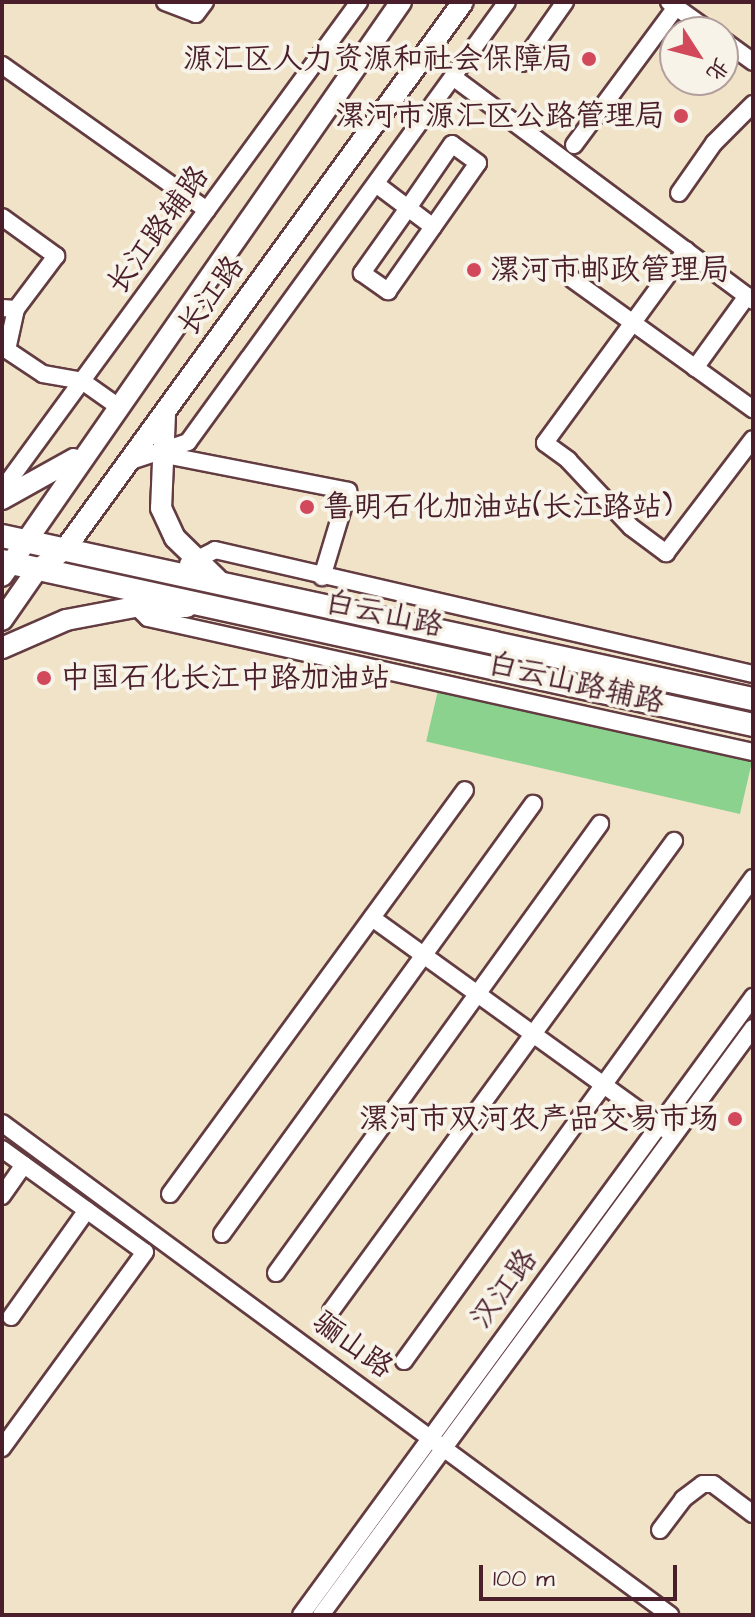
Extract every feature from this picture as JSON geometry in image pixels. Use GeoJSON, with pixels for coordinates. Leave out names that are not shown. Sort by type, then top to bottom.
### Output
{"type":"FeatureCollection","features":[{"type":"Feature","properties":{"kind":"highway","name":"白云山路"},"geometry":{"type":"LineString","coordinates":[[2,536],[65,549],[184,566],[218,580],[753,699]]}},
{"type":"Feature","properties":{"kind":"highway","name":"白云山路"},"geometry":{"type":"LineString","coordinates":[[5,567],[119,586],[753,725]]}},
{"type":"Feature","properties":{"kind":"main road","name":"长江路"},"geometry":{"type":"LineString","coordinates":[[5,567],[401,2]]}},
{"type":"Feature","properties":{"kind":"main road","name":"长江路"},"geometry":{"type":"LineString","coordinates":[[2,620],[36,571],[65,549],[131,461],[463,2]]}},
{"type":"Feature","properties":{"kind":"main road"},"geometry":{"type":"LineString","coordinates":[[165,410],[160,454],[161,508],[184,566]]}},
{"type":"Feature","properties":{"kind":"main road"},"geometry":{"type":"LineString","coordinates":[[2,499],[33,487],[84,453]]}},
{"type":"Feature","properties":{"kind":"main road"},"geometry":{"type":"LineString","coordinates":[[24,541],[36,571]]}},
{"type":"Feature","properties":{"kind":"main road"},"geometry":{"type":"LineString","coordinates":[[2,648],[66,620],[135,607],[210,607]]}},
{"type":"Feature","properties":{"kind":"street"},"geometry":{"type":"LineString","coordinates":[[165,2],[196,14],[205,2]]}},
{"type":"Feature","properties":{"kind":"street","name":"长江路辅路"},"geometry":{"type":"LineString","coordinates":[[2,490],[359,2]]}},
{"type":"Feature","properties":{"kind":"street"},"geometry":{"type":"LineString","coordinates":[[131,461],[160,454],[188,442],[507,2]]}},
{"type":"Feature","properties":{"kind":"street"},"geometry":{"type":"LineString","coordinates":[[522,63],[565,2]]}},
{"type":"Feature","properties":{"kind":"street"},"geometry":{"type":"LineString","coordinates":[[574,145],[673,4],[689,16]]}},
{"type":"Feature","properties":{"kind":"street"},"geometry":{"type":"LineString","coordinates":[[2,65],[207,210]]}},
{"type":"Feature","properties":{"kind":"street"},"geometry":{"type":"LineString","coordinates":[[453,77],[750,298],[695,368]]}},
{"type":"Feature","properties":{"kind":"street"},"geometry":{"type":"LineString","coordinates":[[679,193],[714,143],[753,104]]}},
{"type":"Feature","properties":{"kind":"street"},"geometry":{"type":"LineString","coordinates":[[452,144],[478,163],[433,227],[388,291],[362,273],[452,144]]}},
{"type":"Feature","properties":{"kind":"street"},"geometry":{"type":"LineString","coordinates":[[376,184],[433,227]]}},
{"type":"Feature","properties":{"kind":"street"},"geometry":{"type":"LineString","coordinates":[[2,217],[56,256],[9,308],[7,350],[43,374],[82,381],[116,405]]}},
{"type":"Feature","properties":{"kind":"street"},"geometry":{"type":"LineString","coordinates":[[686,250],[545,443],[568,460],[631,527],[666,553],[753,439]]}},
{"type":"Feature","properties":{"kind":"street"},"geometry":{"type":"LineString","coordinates":[[572,279],[753,409]]}},
{"type":"Feature","properties":{"kind":"street"},"geometry":{"type":"LineString","coordinates":[[160,454],[348,491],[322,577]]}},
{"type":"Feature","properties":{"kind":"street","name":"白云山路辅路"},"geometry":{"type":"LineString","coordinates":[[184,566],[215,550],[753,674]]}},
{"type":"Feature","properties":{"kind":"street","name":"白云山路辅路"},"geometry":{"type":"LineString","coordinates":[[119,586],[148,618],[753,752]]}},
{"type":"Feature","properties":{"kind":"street"},"geometry":{"type":"LineString","coordinates":[[170,1194],[465,790]]}},
{"type":"Feature","properties":{"kind":"street"},"geometry":{"type":"LineString","coordinates":[[222,1234],[533,804]]}},
{"type":"Feature","properties":{"kind":"street"},"geometry":{"type":"LineString","coordinates":[[276,1273],[600,824]]}},
{"type":"Feature","properties":{"kind":"street"},"geometry":{"type":"LineString","coordinates":[[331,1311],[674,841]]}},
{"type":"Feature","properties":{"kind":"street"},"geometry":{"type":"LineString","coordinates":[[404,1361],[753,878]]}},
{"type":"Feature","properties":{"kind":"street"},"geometry":{"type":"LineString","coordinates":[[372,918],[674,1137]]}},
{"type":"Feature","properties":{"kind":"street","name":"汉江路"},"geometry":{"type":"LineString","coordinates":[[321,1615],[437,1441],[753,997]]}},
{"type":"Feature","properties":{"kind":"street","name":"汉江路"},"geometry":{"type":"LineString","coordinates":[[301,1615],[674,1137],[753,1028]]}},
{"type":"Feature","properties":{"kind":"street","name":"骊山路"},"geometry":{"type":"LineString","coordinates":[[2,1123],[670,1615]]}},
{"type":"Feature","properties":{"kind":"street"},"geometry":{"type":"LineString","coordinates":[[2,1149],[145,1252],[2,1448]]}},
{"type":"Feature","properties":{"kind":"street"},"geometry":{"type":"LineString","coordinates":[[2,1196],[24,1165]]}},
{"type":"Feature","properties":{"kind":"street"},"geometry":{"type":"LineString","coordinates":[[11,1317],[87,1210]]}},
{"type":"Feature","properties":{"kind":"street"},"geometry":{"type":"LineString","coordinates":[[660,1530],[683,1499],[703,1484],[713,1484],[753,1514]]}},
{"type":"Feature","properties":{"kind":"green space"},"geometry":{"type":"Polygon","coordinates":[[[439,686],[753,758],[740,814],[426,742],[439,686]]]}},
{"type":"Feature","properties":{"kind":"place","name":"源汇区人力资源和社会保障局"},"geometry":{"type":"Point","coordinates":[589,59]}},
{"type":"Feature","properties":{"kind":"place","name":"漯河市源汇区公路管理局"},"geometry":{"type":"Point","coordinates":[681,116]}},
{"type":"Feature","properties":{"kind":"place","name":"漯河市邮政管理局"},"geometry":{"type":"Point","coordinates":[474,270]}},
{"type":"Feature","properties":{"kind":"place","name":"鲁明石化加油站(长江路站)"},"geometry":{"type":"Point","coordinates":[307,507]}},
{"type":"Feature","properties":{"kind":"place","name":"中国石化长江中路加油站"},"geometry":{"type":"Point","coordinates":[44,678]}},
{"type":"Feature","properties":{"kind":"place","name":"漯河市双河农产品交易市场"},"geometry":{"type":"Point","coordinates":[735,1119]}}]}
